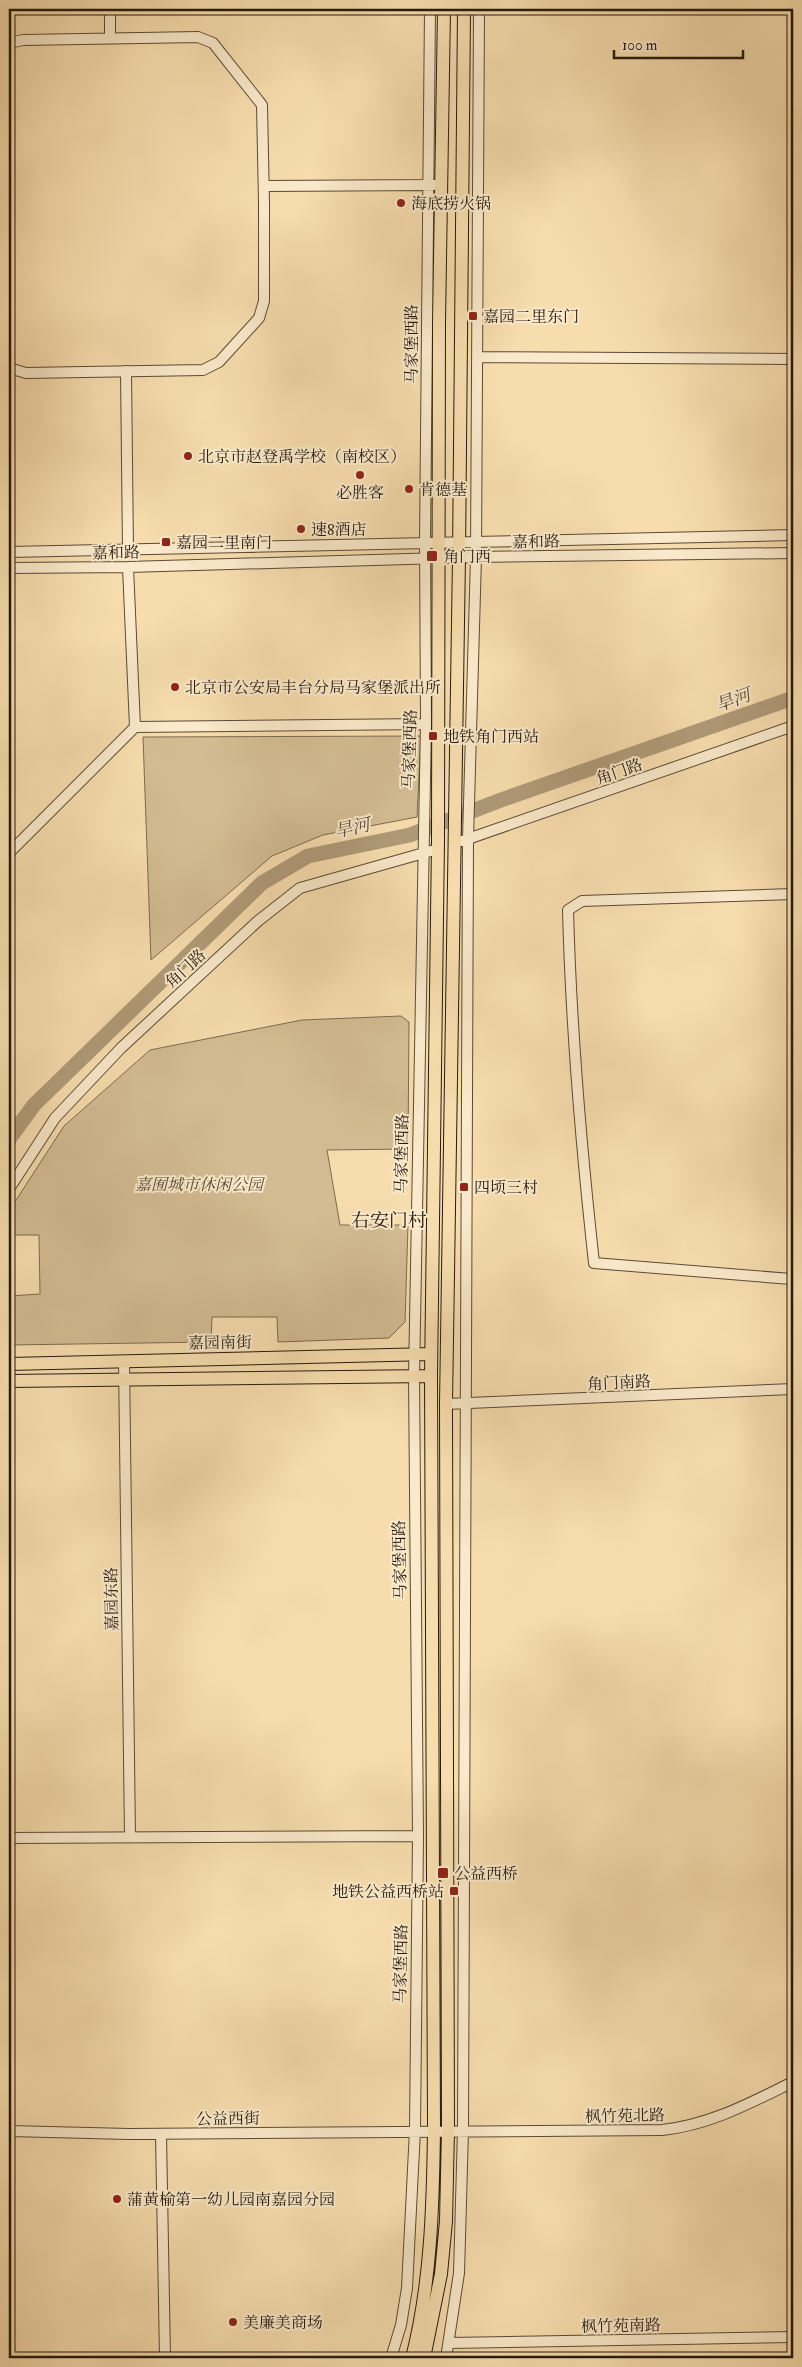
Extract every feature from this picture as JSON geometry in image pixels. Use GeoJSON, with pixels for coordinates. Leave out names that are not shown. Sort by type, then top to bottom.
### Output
{"type":"FeatureCollection","features":[{"type":"Feature","properties":{"kind":"main road","name":"马家堡西路"},"geometry":{"type":"LineString","coordinates":[[412,2358],[420,2326],[428,2274],[432,2222],[434,2130],[431,1376],[438,803],[432,542],[443,185],[444,9]]}},
{"type":"Feature","properties":{"kind":"main road"},"geometry":{"type":"LineString","coordinates":[[424,2358],[441,2274],[446,2221],[448,2130],[446,1404],[459,557],[464,9]]}},
{"type":"Feature","properties":{"kind":"main road","name":"嘉园南街"},"geometry":{"type":"LineString","coordinates":[[9,1364],[432,1354]]}},
{"type":"Feature","properties":{"kind":"main road"},"geometry":{"type":"LineString","coordinates":[[9,1381],[431,1376]]}},
{"type":"Feature","properties":{"kind":"street"},"geometry":{"type":"LineString","coordinates":[[110,9],[110,38]]}},
{"type":"Feature","properties":{"kind":"street","name":"马家堡西路"},"geometry":{"type":"LineString","coordinates":[[430,9],[428,185],[432,542]]}},
{"type":"Feature","properties":{"kind":"street"},"geometry":{"type":"LineString","coordinates":[[446,2358],[459,2273],[463,2130],[468,797],[476,557],[479,9]]}},
{"type":"Feature","properties":{"kind":"street"},"geometry":{"type":"LineString","coordinates":[[9,43],[23,40],[198,37],[213,43],[262,105],[264,186],[264,301],[259,318],[219,362],[203,370],[26,373],[9,368]]}},
{"type":"Feature","properties":{"kind":"street"},"geometry":{"type":"LineString","coordinates":[[264,186],[443,185]]}},
{"type":"Feature","properties":{"kind":"street"},"geometry":{"type":"LineString","coordinates":[[478,357],[793,359]]}},
{"type":"Feature","properties":{"kind":"street"},"geometry":{"type":"LineString","coordinates":[[126,372],[128,550]]}},
{"type":"Feature","properties":{"kind":"street","name":"嘉和路"},"geometry":{"type":"LineString","coordinates":[[9,552],[793,535]]}},
{"type":"Feature","properties":{"kind":"street","name":"嘉和路"},"geometry":{"type":"LineString","coordinates":[[9,568],[128,567],[459,557],[793,553]]}},
{"type":"Feature","properties":{"kind":"street","name":"马家堡西路"},"geometry":{"type":"LineString","coordinates":[[391,2358],[401,2325],[407,2288],[415,2130],[418,1836],[414,1354],[422,852],[432,558]]}},
{"type":"Feature","properties":{"kind":"street"},"geometry":{"type":"LineString","coordinates":[[128,567],[135,727]]}},
{"type":"Feature","properties":{"kind":"street"},"geometry":{"type":"LineString","coordinates":[[9,853],[135,727],[426,724]]}},
{"type":"Feature","properties":{"kind":"street","name":"角门路"},"geometry":{"type":"LineString","coordinates":[[454,840],[793,726]]}},
{"type":"Feature","properties":{"kind":"street","name":"角门路"},"geometry":{"type":"LineString","coordinates":[[9,1189],[55,1118],[81,1090],[121,1048],[272,910],[300,888],[422,852],[438,845]]}},
{"type":"Feature","properties":{"kind":"street"},"geometry":{"type":"LineString","coordinates":[[793,894],[582,901],[568,910],[570,1003],[584,1175],[594,1262],[791,1279],[793,1282]]}},
{"type":"Feature","properties":{"kind":"street","name":"嘉园东路"},"geometry":{"type":"LineString","coordinates":[[124,1361],[130,1837]]}},
{"type":"Feature","properties":{"kind":"street","name":"角门南路"},"geometry":{"type":"LineString","coordinates":[[446,1404],[793,1389]]}},
{"type":"Feature","properties":{"kind":"street"},"geometry":{"type":"LineString","coordinates":[[9,1838],[418,1836]]}},
{"type":"Feature","properties":{"kind":"street","name":"枫竹苑北路"},"geometry":{"type":"LineString","coordinates":[[448,2130],[632,2132],[686,2127],[718,2117],[793,2082]]}},
{"type":"Feature","properties":{"kind":"street","name":"公益西街"},"geometry":{"type":"LineString","coordinates":[[9,2131],[160,2134],[448,2130]]}},
{"type":"Feature","properties":{"kind":"street"},"geometry":{"type":"LineString","coordinates":[[160,2134],[164,2358]]}},
{"type":"Feature","properties":{"kind":"street","name":"枫竹苑南路"},"geometry":{"type":"LineString","coordinates":[[449,2343],[793,2337]]}},
{"type":"Feature","properties":{"kind":"green space"},"geometry":{"type":"Polygon","coordinates":[[[421,736],[417,817],[323,835],[272,856],[151,960],[143,737],[421,736]]]}},
{"type":"Feature","properties":{"kind":"green space","name":"嘉囿城市休闲公园"},"geometry":{"type":"Polygon","coordinates":[[[401,1016],[409,1022],[408,1149],[327,1150],[340,1225],[408,1225],[405,1322],[389,1338],[278,1342],[277,1317],[212,1317],[211,1342],[9,1345],[9,1296],[40,1294],[39,1235],[9,1235],[9,1211],[64,1126],[150,1050],[302,1020],[401,1016]]]}},
{"type":"Feature","properties":{"kind":"waterway","name":"旱河"},"geometry":{"type":"LineString","coordinates":[[9,1139],[34,1105],[262,883],[308,856],[410,835],[501,800],[793,698]]}},
{"type":"Feature","properties":{"kind":"place","name":"海底捞火锅"},"geometry":{"type":"Point","coordinates":[401,203]}},
{"type":"Feature","properties":{"kind":"place","name":"嘉园二里东门"},"geometry":{"type":"Point","coordinates":[473,316]}},
{"type":"Feature","properties":{"kind":"place","name":"北京市赵登禹学校（南校区）"},"geometry":{"type":"Point","coordinates":[188,456]}},
{"type":"Feature","properties":{"kind":"place","name":"必胜客"},"geometry":{"type":"Point","coordinates":[360,475]}},
{"type":"Feature","properties":{"kind":"place","name":"肯德基"},"geometry":{"type":"Point","coordinates":[409,489]}},
{"type":"Feature","properties":{"kind":"place","name":"速8酒店"},"geometry":{"type":"Point","coordinates":[301,529]}},
{"type":"Feature","properties":{"kind":"place","name":"嘉园二里南门"},"geometry":{"type":"Point","coordinates":[166,542]}},
{"type":"Feature","properties":{"kind":"place","name":"角门西"},"geometry":{"type":"Point","coordinates":[432,556]}},
{"type":"Feature","properties":{"kind":"place","name":"北京市公安局丰台分局马家堡派出所"},"geometry":{"type":"Point","coordinates":[175,687]}},
{"type":"Feature","properties":{"kind":"place","name":"地铁角门西站"},"geometry":{"type":"Point","coordinates":[433,736]}},
{"type":"Feature","properties":{"kind":"place","name":"四顷三村"},"geometry":{"type":"Point","coordinates":[464,1187]}},
{"type":"Feature","properties":{"kind":"place","name":"公益西桥"},"geometry":{"type":"Point","coordinates":[443,1873]}},
{"type":"Feature","properties":{"kind":"place","name":"地铁公益西桥站"},"geometry":{"type":"Point","coordinates":[454,1891]}},
{"type":"Feature","properties":{"kind":"place","name":"蒲黄榆第一幼儿园南嘉园分园"},"geometry":{"type":"Point","coordinates":[117,2199]}},
{"type":"Feature","properties":{"kind":"place","name":"美廉美商场"},"geometry":{"type":"Point","coordinates":[233,2322]}},
{"type":"Feature","properties":{"kind":"district","name":"右安门村"},"geometry":{"type":"Point","coordinates":[389,1220]}}]}
